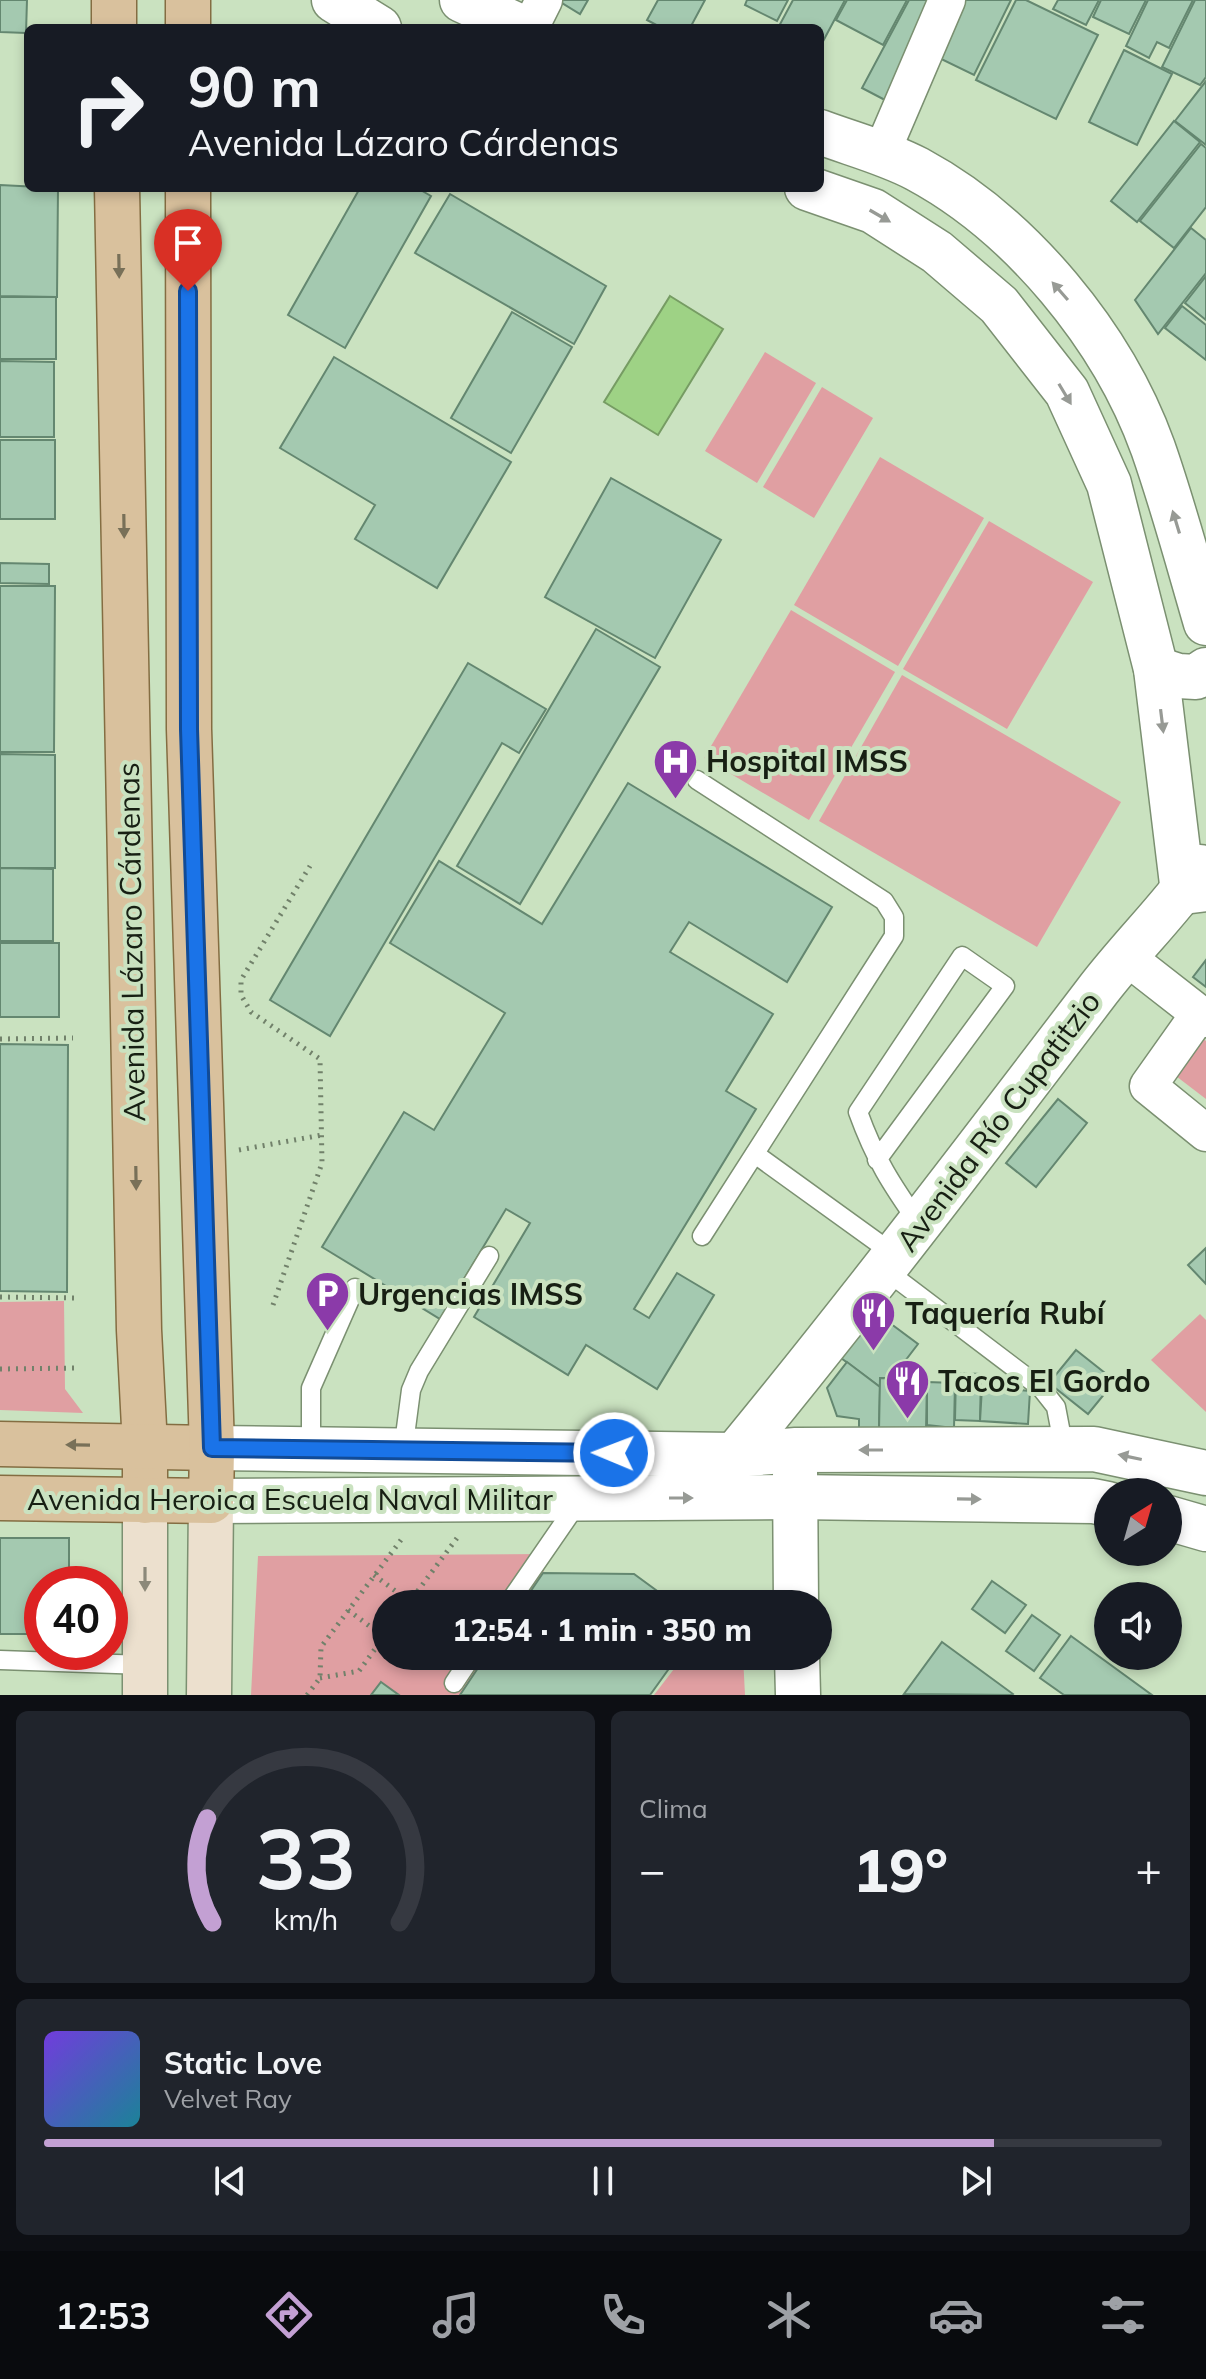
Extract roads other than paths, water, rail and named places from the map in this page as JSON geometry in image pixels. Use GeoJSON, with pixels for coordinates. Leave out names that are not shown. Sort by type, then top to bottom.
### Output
{"type":"FeatureCollection","features":[{"type":"Feature","properties":{"kind":"main road"},"geometry":{"type":"LineString","coordinates":[[114,0],[114,24]]}},
{"type":"Feature","properties":{"kind":"main road"},"geometry":{"type":"LineString","coordinates":[[188,0],[188,24]]}},
{"type":"Feature","properties":{"kind":"main road","name":"Avenida Lázaro Cárdenas"},"geometry":{"type":"LineString","coordinates":[[117,192],[139,1330],[145,1446],[145,1680]]}},
{"type":"Feature","properties":{"kind":"main road","name":"Avenida Lázaro Cárdenas"},"geometry":{"type":"LineString","coordinates":[[188,192],[189,729],[212,1448],[209,1695]]}},
{"type":"Feature","properties":{"kind":"main road","name":"Avenida Heroica Escuela Naval Militar"},"geometry":{"type":"LineString","coordinates":[[0,1444],[212,1448]]}},
{"type":"Feature","properties":{"kind":"main road","name":"Avenida Heroica Escuela Naval Militar"},"geometry":{"type":"LineString","coordinates":[[0,1498],[211,1501]]}},
{"type":"Feature","properties":{"kind":"street"},"geometry":{"type":"LineString","coordinates":[[334,0],[373,24]]}},
{"type":"Feature","properties":{"kind":"street"},"geometry":{"type":"LineString","coordinates":[[462,0],[514,24]]}},
{"type":"Feature","properties":{"kind":"street"},"geometry":{"type":"LineString","coordinates":[[532,24],[544,0]]}},
{"type":"Feature","properties":{"kind":"street"},"geometry":{"type":"LineString","coordinates":[[881,154],[947,0]]}},
{"type":"Feature","properties":{"kind":"street"},"geometry":{"type":"LineString","coordinates":[[824,133],[917,169],[992,220],[1029,255],[1080,314],[1121,377],[1152,446],[1198,569],[1206,623]]}},
{"type":"Feature","properties":{"kind":"street"},"geometry":{"type":"LineString","coordinates":[[818,192],[873,211],[937,252],[999,305],[1067,392],[1109,484],[1156,669],[1198,880]]}},
{"type":"Feature","properties":{"kind":"street"},"geometry":{"type":"LineString","coordinates":[[1156,669],[1178,676],[1196,677],[1206,670]]}},
{"type":"Feature","properties":{"kind":"street","name":"Avenida Río Cupatitzio"},"geometry":{"type":"LineString","coordinates":[[735,1455],[900,1250],[1124,955],[1198,880]]}},
{"type":"Feature","properties":{"kind":"street"},"geometry":{"type":"LineString","coordinates":[[1124,955],[1203,1016],[1148,1086],[1206,1133]]}},
{"type":"Feature","properties":{"kind":"street"},"geometry":{"type":"LineString","coordinates":[[791,1386],[796,1450],[796,1590]]}},
{"type":"Feature","properties":{"kind":"street","name":"Avenida Heroica Escuela Naval Militar"},"geometry":{"type":"LineString","coordinates":[[212,1448],[735,1455],[796,1450],[1094,1449],[1206,1473]]}},
{"type":"Feature","properties":{"kind":"street","name":"Avenida Heroica Escuela Naval Militar"},"geometry":{"type":"LineString","coordinates":[[211,1501],[794,1497],[1094,1501]]}},
{"type":"Feature","properties":{"kind":"street"},"geometry":{"type":"LineString","coordinates":[[1182,1522],[1206,1529]]}},
{"type":"Feature","properties":{"kind":"street"},"geometry":{"type":"LineString","coordinates":[[797,1670],[798,1695]]}},
{"type":"Feature","properties":{"kind":"lane"},"geometry":{"type":"LineString","coordinates":[[697,780],[884,901],[894,917],[894,936],[702,1236]]}},
{"type":"Feature","properties":{"kind":"lane"},"geometry":{"type":"LineString","coordinates":[[877,1160],[1005,986],[962,956],[858,1112],[877,1160],[900,1250]]}},
{"type":"Feature","properties":{"kind":"lane"},"geometry":{"type":"LineString","coordinates":[[755,1154],[900,1250],[1041,1388],[1056,1407],[1064,1449]]}},
{"type":"Feature","properties":{"kind":"lane"},"geometry":{"type":"LineString","coordinates":[[403,1451],[411,1390],[419,1371],[489,1256]]}},
{"type":"Feature","properties":{"kind":"lane"},"geometry":{"type":"LineString","coordinates":[[311,1450],[311,1388],[355,1288]]}},
{"type":"Feature","properties":{"kind":"lane"},"geometry":{"type":"LineString","coordinates":[[518,1590],[581,1499]]}},
{"type":"Feature","properties":{"kind":"lane"},"geometry":{"type":"LineString","coordinates":[[0,1660],[145,1680]]}},
{"type":"Feature","properties":{"kind":"lane"},"geometry":{"type":"LineString","coordinates":[[454,1683],[463,1670]]}},
{"type":"Feature","properties":{"kind":"place","name":"Hospital IMSS"},"geometry":{"type":"Point","coordinates":[675,800]}},
{"type":"Feature","properties":{"kind":"place","name":"Urgencias IMSS"},"geometry":{"type":"Point","coordinates":[327,1333]}},
{"type":"Feature","properties":{"kind":"place","name":"Taquería Rubí"},"geometry":{"type":"Point","coordinates":[874,1352]}},
{"type":"Feature","properties":{"kind":"place","name":"Tacos El Gordo"},"geometry":{"type":"Point","coordinates":[907,1420]}}]}
